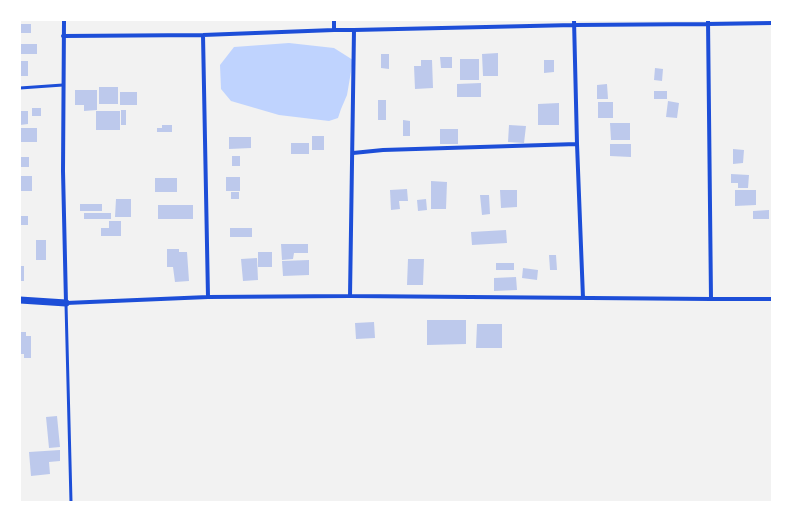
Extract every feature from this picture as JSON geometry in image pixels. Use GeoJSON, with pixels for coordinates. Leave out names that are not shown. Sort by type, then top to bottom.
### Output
{"type":"FeatureCollection","features":[{"type":"Feature","properties":{"kind":"street"},"geometry":{"type":"LineString","coordinates":[[64,20],[63,85],[66,303]]}},
{"type":"Feature","properties":{"kind":"street"},"geometry":{"type":"LineString","coordinates":[[334,20],[334,30]]}},
{"type":"Feature","properties":{"kind":"street"},"geometry":{"type":"LineString","coordinates":[[64,36],[203,35],[574,22],[772,23]]}},
{"type":"Feature","properties":{"kind":"street"},"geometry":{"type":"LineString","coordinates":[[574,22],[583,298]]}},
{"type":"Feature","properties":{"kind":"street"},"geometry":{"type":"LineString","coordinates":[[708,22],[711,299]]}},
{"type":"Feature","properties":{"kind":"street"},"geometry":{"type":"LineString","coordinates":[[350,296],[354,30]]}},
{"type":"Feature","properties":{"kind":"street"},"geometry":{"type":"LineString","coordinates":[[203,35],[208,296]]}},
{"type":"Feature","properties":{"kind":"street"},"geometry":{"type":"LineString","coordinates":[[353,153],[383,150],[577,144]]}},
{"type":"Feature","properties":{"kind":"street"},"geometry":{"type":"LineString","coordinates":[[20,300],[66,303],[208,296],[772,299]]}},
{"type":"Feature","properties":{"kind":"lane"},"geometry":{"type":"LineString","coordinates":[[20,88],[63,85]]}},
{"type":"Feature","properties":{"kind":"lane"},"geometry":{"type":"LineString","coordinates":[[66,303],[71,502]]}},
{"type":"Feature","properties":{"kind":"water"},"geometry":{"type":"Polygon","coordinates":[[[289,43],[334,48],[353,60],[347,95],[338,118],[329,121],[279,115],[231,101],[221,89],[220,65],[234,47],[289,43]]]}},
{"type":"Feature","properties":{"kind":"building"},"geometry":{"type":"Polygon","coordinates":[[[20,24],[31,24],[31,33],[20,33],[20,24]]]}},
{"type":"Feature","properties":{"kind":"building"},"geometry":{"type":"Polygon","coordinates":[[[21,44],[37,44],[37,54],[21,54],[21,44]]]}},
{"type":"Feature","properties":{"kind":"building"},"geometry":{"type":"Polygon","coordinates":[[[498,53],[498,76],[483,76],[482,54],[498,53]]]}},
{"type":"Feature","properties":{"kind":"building"},"geometry":{"type":"Polygon","coordinates":[[[381,54],[389,54],[389,69],[381,68],[381,54]]]}},
{"type":"Feature","properties":{"kind":"building"},"geometry":{"type":"Polygon","coordinates":[[[440,57],[452,57],[452,68],[441,68],[440,57]]]}},
{"type":"Feature","properties":{"kind":"building"},"geometry":{"type":"Polygon","coordinates":[[[460,59],[479,59],[479,80],[460,80],[460,59]]]}},
{"type":"Feature","properties":{"kind":"building"},"geometry":{"type":"Polygon","coordinates":[[[421,60],[432,60],[433,88],[415,89],[414,66],[421,66],[421,60]]]}},
{"type":"Feature","properties":{"kind":"building"},"geometry":{"type":"Polygon","coordinates":[[[544,60],[554,60],[554,72],[544,73],[544,60]]]}},
{"type":"Feature","properties":{"kind":"building"},"geometry":{"type":"Polygon","coordinates":[[[20,61],[28,61],[28,76],[20,76],[20,61]]]}},
{"type":"Feature","properties":{"kind":"building"},"geometry":{"type":"Polygon","coordinates":[[[655,68],[663,69],[662,81],[654,80],[655,68]]]}},
{"type":"Feature","properties":{"kind":"building"},"geometry":{"type":"Polygon","coordinates":[[[481,83],[481,97],[457,97],[457,84],[481,83]]]}},
{"type":"Feature","properties":{"kind":"building"},"geometry":{"type":"Polygon","coordinates":[[[607,84],[608,99],[597,99],[597,85],[607,84]]]}},
{"type":"Feature","properties":{"kind":"building"},"geometry":{"type":"Polygon","coordinates":[[[99,87],[118,87],[118,104],[99,104],[99,87]]]}},
{"type":"Feature","properties":{"kind":"building"},"geometry":{"type":"Polygon","coordinates":[[[75,90],[97,90],[97,110],[84,111],[84,105],[75,105],[75,90]]]}},
{"type":"Feature","properties":{"kind":"building"},"geometry":{"type":"Polygon","coordinates":[[[654,91],[667,91],[667,99],[654,99],[654,91]]]}},
{"type":"Feature","properties":{"kind":"building"},"geometry":{"type":"Polygon","coordinates":[[[120,92],[137,92],[137,105],[120,105],[120,92]]]}},
{"type":"Feature","properties":{"kind":"building"},"geometry":{"type":"Polygon","coordinates":[[[378,100],[386,100],[386,120],[378,120],[378,100]]]}},
{"type":"Feature","properties":{"kind":"building"},"geometry":{"type":"Polygon","coordinates":[[[668,101],[679,103],[677,118],[666,117],[668,101]]]}},
{"type":"Feature","properties":{"kind":"building"},"geometry":{"type":"Polygon","coordinates":[[[598,102],[613,102],[613,118],[598,118],[598,102]]]}},
{"type":"Feature","properties":{"kind":"building"},"geometry":{"type":"Polygon","coordinates":[[[559,103],[559,125],[538,125],[538,104],[559,103]]]}},
{"type":"Feature","properties":{"kind":"building"},"geometry":{"type":"Polygon","coordinates":[[[32,108],[41,108],[41,116],[32,116],[32,108]]]}},
{"type":"Feature","properties":{"kind":"building"},"geometry":{"type":"Polygon","coordinates":[[[121,110],[126,110],[126,125],[121,125],[121,110]]]}},
{"type":"Feature","properties":{"kind":"building"},"geometry":{"type":"Polygon","coordinates":[[[20,111],[28,111],[28,124],[20,125],[20,111]]]}},
{"type":"Feature","properties":{"kind":"building"},"geometry":{"type":"Polygon","coordinates":[[[96,111],[120,111],[120,130],[96,130],[96,111]]]}},
{"type":"Feature","properties":{"kind":"building"},"geometry":{"type":"Polygon","coordinates":[[[403,120],[410,121],[410,136],[403,136],[403,120]]]}},
{"type":"Feature","properties":{"kind":"building"},"geometry":{"type":"Polygon","coordinates":[[[610,123],[630,123],[630,140],[611,140],[610,123]]]}},
{"type":"Feature","properties":{"kind":"building"},"geometry":{"type":"Polygon","coordinates":[[[162,125],[172,125],[172,132],[157,132],[157,128],[162,128],[162,125]]]}},
{"type":"Feature","properties":{"kind":"building"},"geometry":{"type":"Polygon","coordinates":[[[509,125],[526,126],[524,143],[508,142],[509,125]]]}},
{"type":"Feature","properties":{"kind":"building"},"geometry":{"type":"Polygon","coordinates":[[[20,128],[37,128],[37,142],[20,142],[20,128]]]}},
{"type":"Feature","properties":{"kind":"building"},"geometry":{"type":"Polygon","coordinates":[[[440,129],[458,129],[458,144],[440,144],[440,129]]]}},
{"type":"Feature","properties":{"kind":"building"},"geometry":{"type":"Polygon","coordinates":[[[312,136],[324,136],[324,150],[312,150],[312,136]]]}},
{"type":"Feature","properties":{"kind":"building"},"geometry":{"type":"Polygon","coordinates":[[[229,137],[251,137],[251,148],[229,149],[229,137]]]}},
{"type":"Feature","properties":{"kind":"building"},"geometry":{"type":"Polygon","coordinates":[[[291,143],[309,143],[309,154],[291,154],[291,143]]]}},
{"type":"Feature","properties":{"kind":"building"},"geometry":{"type":"Polygon","coordinates":[[[610,144],[631,144],[631,157],[610,156],[610,144]]]}},
{"type":"Feature","properties":{"kind":"building"},"geometry":{"type":"Polygon","coordinates":[[[733,149],[744,150],[743,163],[733,164],[733,149]]]}},
{"type":"Feature","properties":{"kind":"building"},"geometry":{"type":"Polygon","coordinates":[[[232,156],[240,156],[240,166],[232,166],[232,156]]]}},
{"type":"Feature","properties":{"kind":"building"},"geometry":{"type":"Polygon","coordinates":[[[21,157],[29,157],[29,167],[21,167],[21,157]]]}},
{"type":"Feature","properties":{"kind":"building"},"geometry":{"type":"Polygon","coordinates":[[[731,174],[749,175],[748,188],[738,188],[738,183],[731,183],[731,174]]]}},
{"type":"Feature","properties":{"kind":"building"},"geometry":{"type":"Polygon","coordinates":[[[20,176],[32,176],[32,191],[20,191],[20,176]]]}},
{"type":"Feature","properties":{"kind":"building"},"geometry":{"type":"Polygon","coordinates":[[[226,177],[240,177],[240,191],[226,191],[226,177]]]}},
{"type":"Feature","properties":{"kind":"building"},"geometry":{"type":"Polygon","coordinates":[[[155,178],[177,178],[177,192],[155,192],[155,178]]]}},
{"type":"Feature","properties":{"kind":"building"},"geometry":{"type":"Polygon","coordinates":[[[431,181],[447,182],[446,209],[431,209],[431,181]]]}},
{"type":"Feature","properties":{"kind":"building"},"geometry":{"type":"Polygon","coordinates":[[[407,189],[408,201],[399,201],[400,209],[391,210],[390,190],[407,189]]]}},
{"type":"Feature","properties":{"kind":"building"},"geometry":{"type":"Polygon","coordinates":[[[500,190],[517,190],[517,207],[501,208],[500,190]]]}},
{"type":"Feature","properties":{"kind":"building"},"geometry":{"type":"Polygon","coordinates":[[[735,190],[756,190],[756,205],[735,206],[735,190]]]}},
{"type":"Feature","properties":{"kind":"building"},"geometry":{"type":"Polygon","coordinates":[[[231,192],[239,192],[239,199],[231,199],[231,192]]]}},
{"type":"Feature","properties":{"kind":"building"},"geometry":{"type":"Polygon","coordinates":[[[480,195],[489,195],[490,214],[482,215],[480,195]]]}},
{"type":"Feature","properties":{"kind":"building"},"geometry":{"type":"Polygon","coordinates":[[[116,199],[131,199],[131,217],[115,217],[116,199]]]}},
{"type":"Feature","properties":{"kind":"building"},"geometry":{"type":"Polygon","coordinates":[[[426,199],[427,210],[418,211],[417,200],[426,199]]]}},
{"type":"Feature","properties":{"kind":"building"},"geometry":{"type":"Polygon","coordinates":[[[80,204],[102,204],[102,211],[80,211],[80,204]]]}},
{"type":"Feature","properties":{"kind":"building"},"geometry":{"type":"Polygon","coordinates":[[[158,205],[193,205],[193,219],[158,219],[158,205]]]}},
{"type":"Feature","properties":{"kind":"building"},"geometry":{"type":"Polygon","coordinates":[[[769,210],[769,219],[753,219],[753,211],[769,210]]]}},
{"type":"Feature","properties":{"kind":"building"},"geometry":{"type":"Polygon","coordinates":[[[84,213],[111,213],[111,219],[84,219],[84,213]]]}},
{"type":"Feature","properties":{"kind":"building"},"geometry":{"type":"Polygon","coordinates":[[[20,216],[28,216],[28,225],[20,225],[20,216]]]}},
{"type":"Feature","properties":{"kind":"building"},"geometry":{"type":"Polygon","coordinates":[[[109,221],[121,221],[121,236],[101,236],[101,228],[109,228],[109,221]]]}},
{"type":"Feature","properties":{"kind":"building"},"geometry":{"type":"Polygon","coordinates":[[[230,228],[252,228],[252,237],[230,237],[230,228]]]}},
{"type":"Feature","properties":{"kind":"building"},"geometry":{"type":"Polygon","coordinates":[[[506,230],[507,243],[472,245],[471,232],[506,230]]]}},
{"type":"Feature","properties":{"kind":"building"},"geometry":{"type":"Polygon","coordinates":[[[36,240],[46,240],[46,260],[36,260],[36,240]]]}},
{"type":"Feature","properties":{"kind":"building"},"geometry":{"type":"Polygon","coordinates":[[[281,244],[308,244],[308,253],[294,253],[293,259],[282,260],[281,244]]]}},
{"type":"Feature","properties":{"kind":"building"},"geometry":{"type":"Polygon","coordinates":[[[167,249],[179,249],[179,252],[187,252],[189,281],[175,282],[173,267],[167,267],[167,249]]]}},
{"type":"Feature","properties":{"kind":"building"},"geometry":{"type":"Polygon","coordinates":[[[258,252],[272,252],[272,267],[258,267],[258,252]]]}},
{"type":"Feature","properties":{"kind":"building"},"geometry":{"type":"Polygon","coordinates":[[[549,255],[556,255],[557,270],[550,270],[549,255]]]}},
{"type":"Feature","properties":{"kind":"building"},"geometry":{"type":"Polygon","coordinates":[[[257,258],[258,280],[243,281],[241,259],[257,258]]]}},
{"type":"Feature","properties":{"kind":"building"},"geometry":{"type":"Polygon","coordinates":[[[408,259],[424,259],[423,285],[407,285],[408,259]]]}},
{"type":"Feature","properties":{"kind":"building"},"geometry":{"type":"Polygon","coordinates":[[[309,260],[309,275],[283,276],[282,261],[309,260]]]}},
{"type":"Feature","properties":{"kind":"building"},"geometry":{"type":"Polygon","coordinates":[[[496,263],[514,263],[514,270],[496,270],[496,263]]]}},
{"type":"Feature","properties":{"kind":"building"},"geometry":{"type":"Polygon","coordinates":[[[20,266],[24,266],[24,281],[20,281],[20,266]]]}},
{"type":"Feature","properties":{"kind":"building"},"geometry":{"type":"Polygon","coordinates":[[[523,268],[538,270],[537,280],[522,278],[523,268]]]}},
{"type":"Feature","properties":{"kind":"building"},"geometry":{"type":"Polygon","coordinates":[[[516,277],[517,290],[494,291],[494,278],[516,277]]]}},
{"type":"Feature","properties":{"kind":"building"},"geometry":{"type":"Polygon","coordinates":[[[427,320],[466,320],[466,344],[427,345],[427,320]]]}},
{"type":"Feature","properties":{"kind":"building"},"geometry":{"type":"Polygon","coordinates":[[[374,322],[375,338],[356,339],[355,323],[374,322]]]}},
{"type":"Feature","properties":{"kind":"building"},"geometry":{"type":"Polygon","coordinates":[[[477,324],[502,324],[502,348],[476,348],[477,324]]]}},
{"type":"Feature","properties":{"kind":"building"},"geometry":{"type":"Polygon","coordinates":[[[20,332],[26,332],[26,336],[31,336],[31,358],[24,358],[24,354],[20,354],[20,332]]]}},
{"type":"Feature","properties":{"kind":"building"},"geometry":{"type":"Polygon","coordinates":[[[57,416],[60,447],[49,448],[46,417],[57,416]]]}},
{"type":"Feature","properties":{"kind":"building"},"geometry":{"type":"Polygon","coordinates":[[[60,450],[60,461],[49,462],[50,474],[31,476],[29,452],[60,450]]]}}]}
